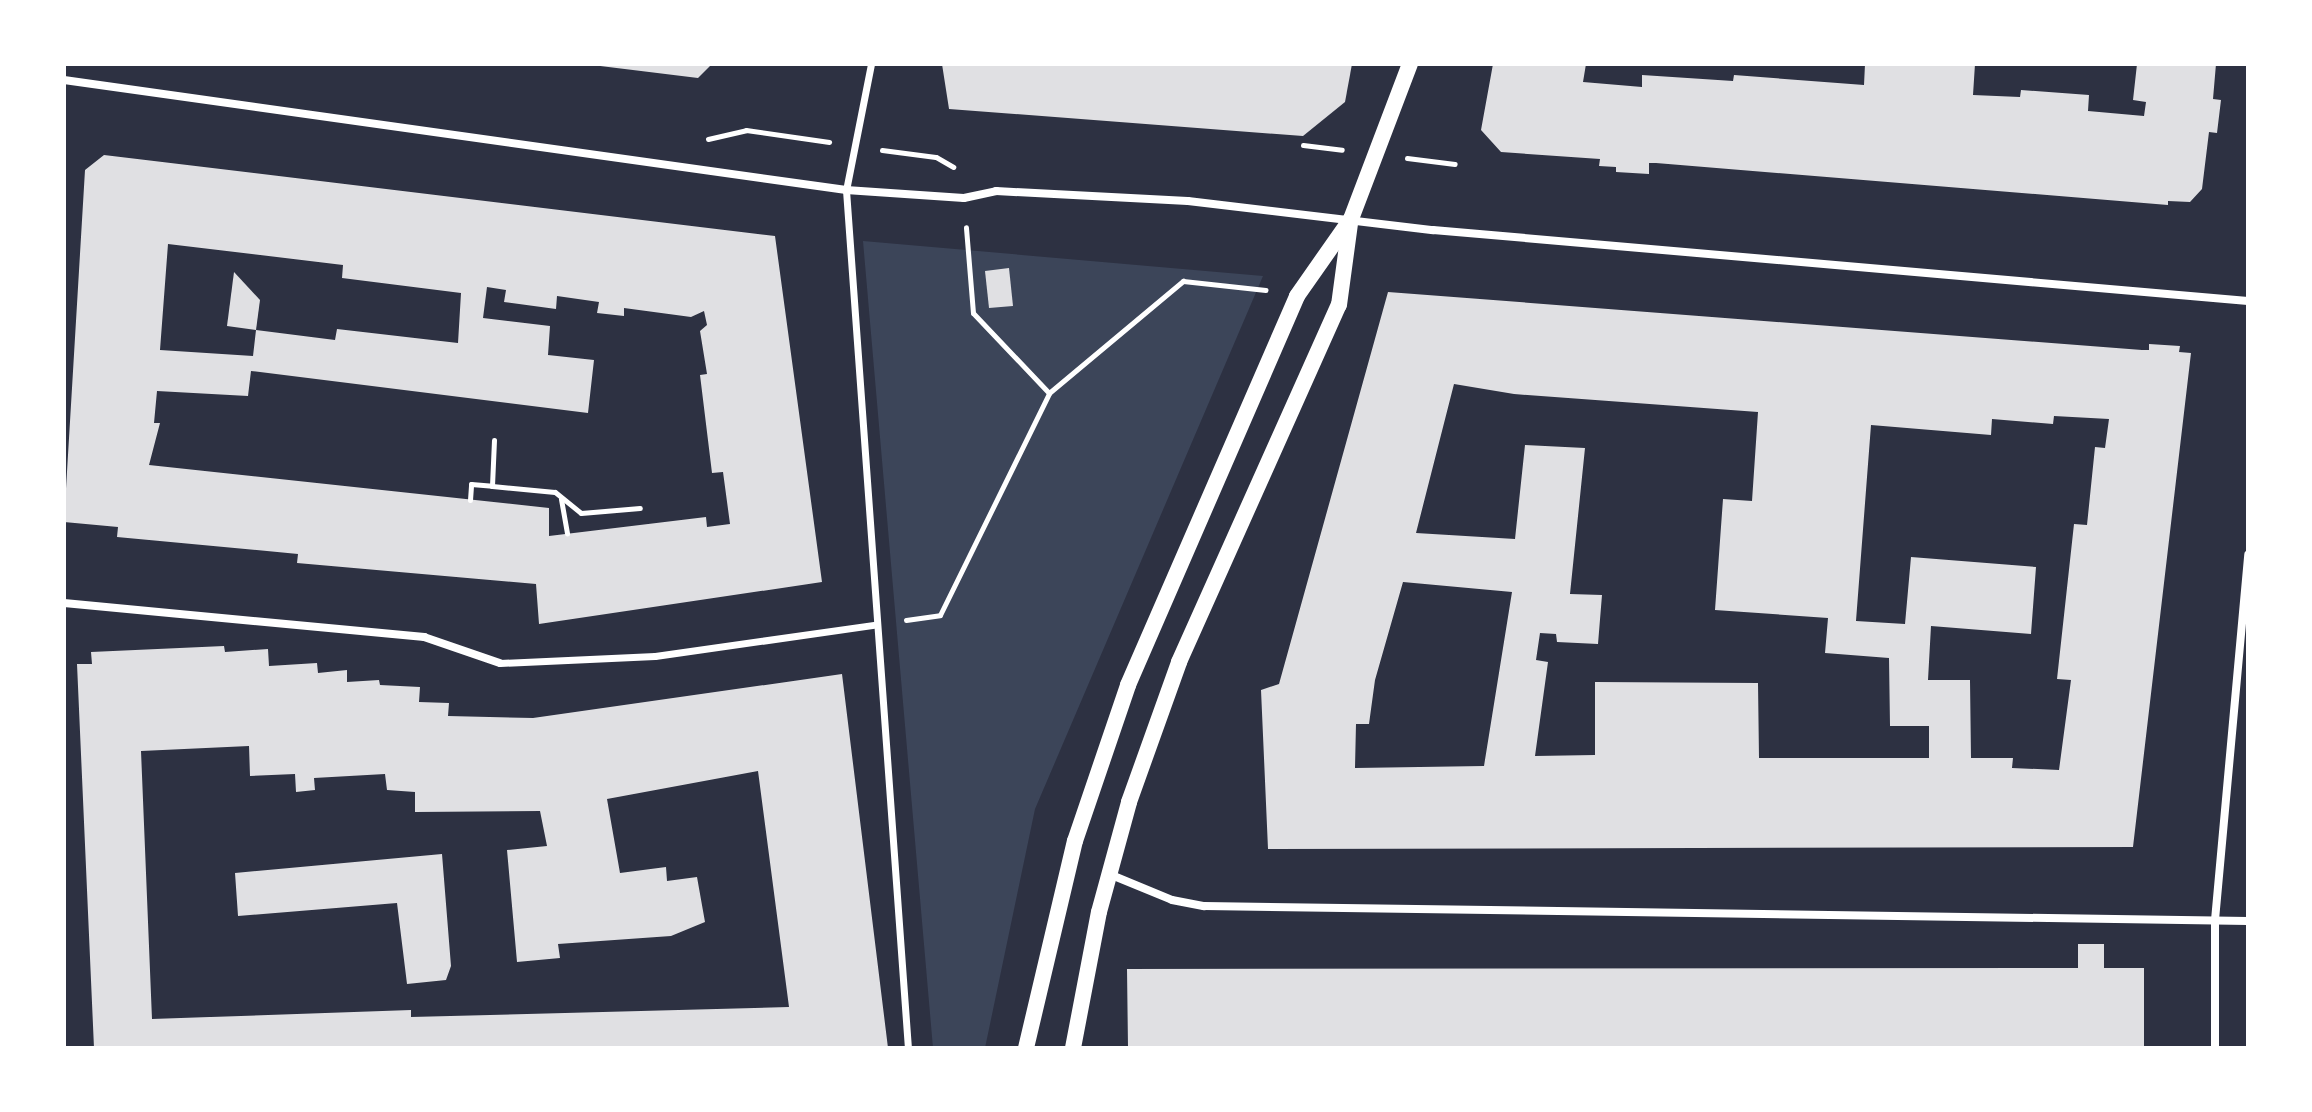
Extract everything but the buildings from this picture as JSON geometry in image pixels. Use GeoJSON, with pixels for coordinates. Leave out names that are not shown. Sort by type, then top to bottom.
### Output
{"type":"FeatureCollection","features":[{"type":"Feature","properties":{"kind":"main road"},"geometry":{"type":"LineString","coordinates":[[1073,1048],[1108,874],[1179,662],[1339,305],[1351,219],[1410,64]]}},
{"type":"Feature","properties":{"kind":"main road"},"geometry":{"type":"LineString","coordinates":[[1026,1048],[1075,841],[1133,672],[1297,296],[1351,219]]}},
{"type":"Feature","properties":{"kind":"street"},"geometry":{"type":"LineString","coordinates":[[871,64],[846,190],[874,625],[908,1048]]}},
{"type":"Feature","properties":{"kind":"street"},"geometry":{"type":"LineString","coordinates":[[64,80],[846,190],[964,198],[996,191],[1188,201],[1351,219],[2248,301]]}},
{"type":"Feature","properties":{"kind":"street"},"geometry":{"type":"LineString","coordinates":[[2215,1048],[2215,920],[2248,554]]}},
{"type":"Feature","properties":{"kind":"street"},"geometry":{"type":"LineString","coordinates":[[64,603],[424,637],[500,663],[655,656],[874,625]]}},
{"type":"Feature","properties":{"kind":"street"},"geometry":{"type":"LineString","coordinates":[[1108,874],[1172,900],[1204,906],[2248,921]]}},
{"type":"Feature","properties":{"kind":"path"},"geometry":{"type":"LineString","coordinates":[[704,140],[746,130],[936,157],[996,191]]}},
{"type":"Feature","properties":{"kind":"path"},"geometry":{"type":"LineString","coordinates":[[964,198],[973,313],[1049,393]]}},
{"type":"Feature","properties":{"kind":"path"},"geometry":{"type":"LineString","coordinates":[[874,625],[940,615],[1049,393],[1183,281],[1229,282]]}},
{"type":"Feature","properties":{"kind":"path"},"geometry":{"type":"LineString","coordinates":[[492,486],[494,440]]}},
{"type":"Feature","properties":{"kind":"path"},"geometry":{"type":"LineString","coordinates":[[470,500],[471,484],[555,492],[581,513],[640,508]]}},
{"type":"Feature","properties":{"kind":"path"},"geometry":{"type":"LineString","coordinates":[[561,498],[567,533]]}},
{"type":"Feature","properties":{"kind":"shaded area"},"geometry":{"type":"Polygon","coordinates":[[[863,241],[1263,276],[1035,809],[985,1048],[933,1048],[863,241]]]}}]}
